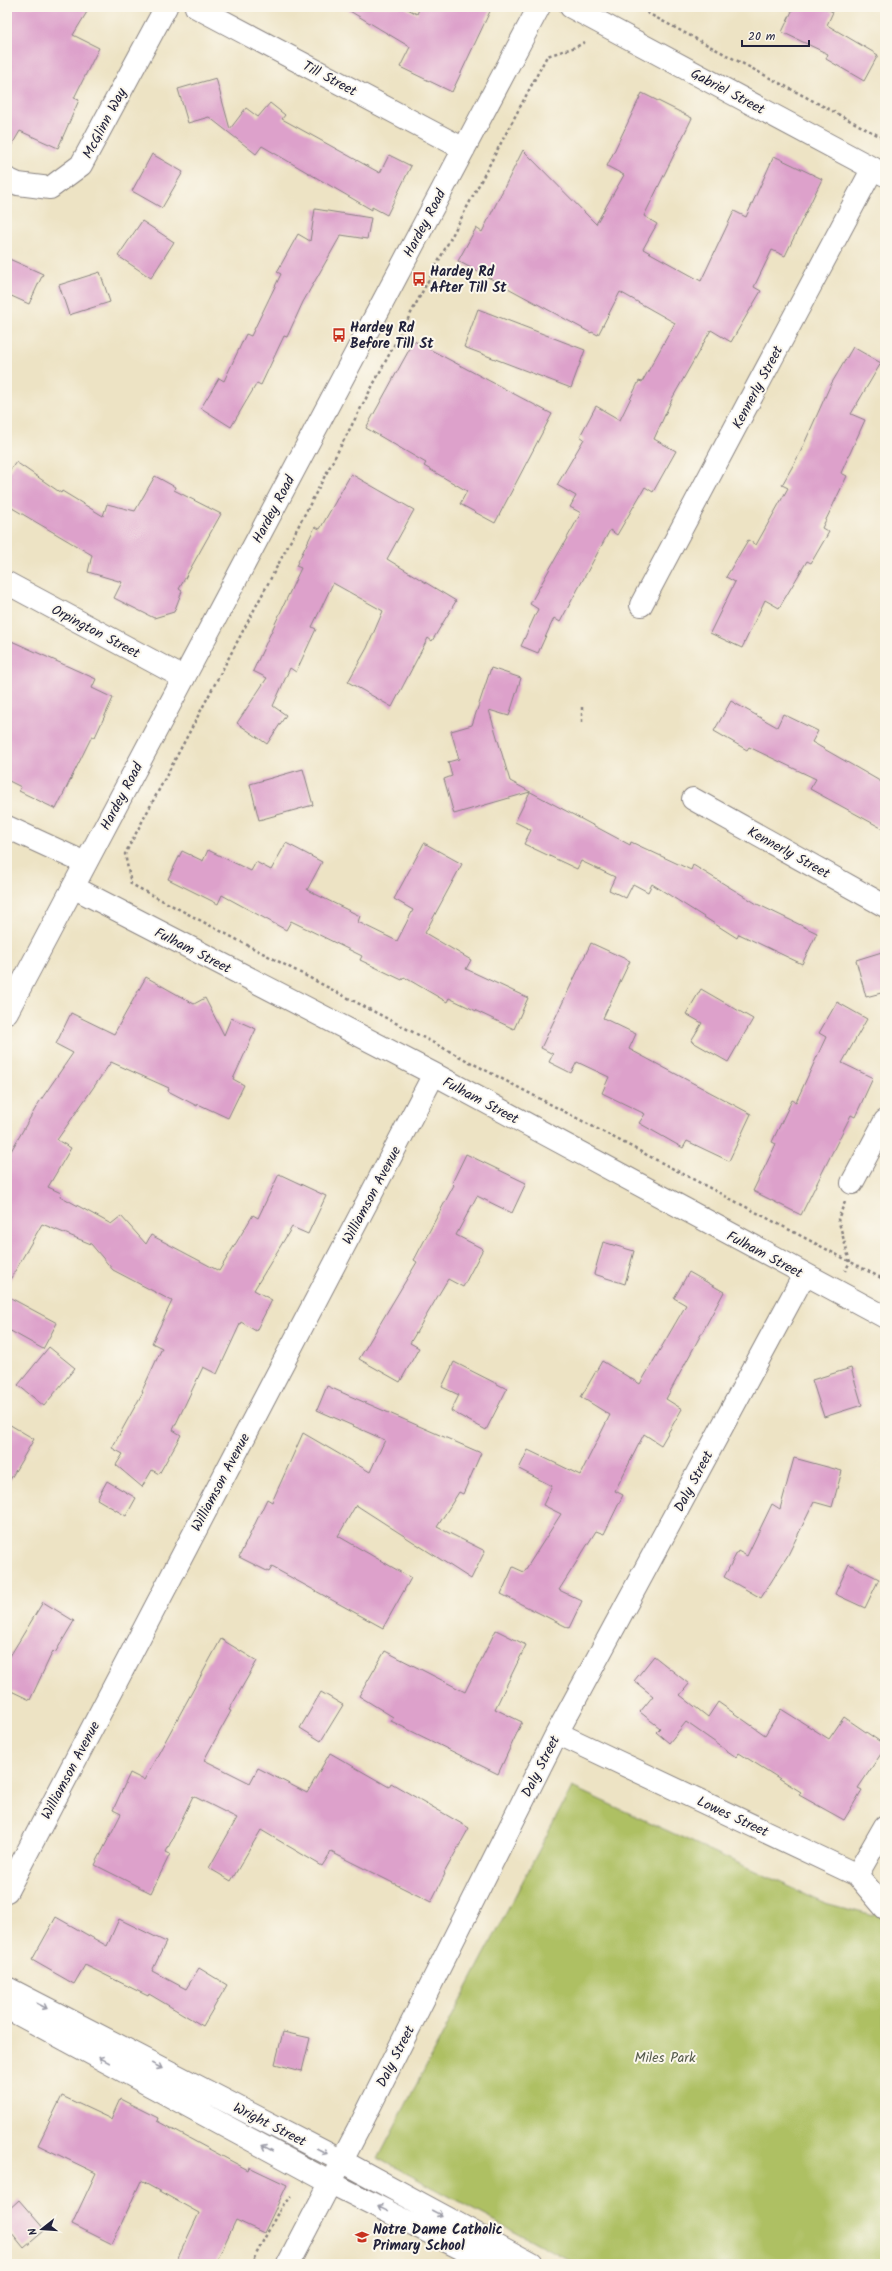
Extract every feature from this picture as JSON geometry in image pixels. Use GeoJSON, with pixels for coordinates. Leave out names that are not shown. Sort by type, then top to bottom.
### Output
{"type":"FeatureCollection","features":[{"type":"Feature","properties":{"kind":"street","name":"McGlinn Way"},"geometry":{"type":"LineString","coordinates":[[7,179],[18,184],[50,188],[81,165],[166,7]]}},
{"type":"Feature","properties":{"kind":"street","name":"Till Street"},"geometry":{"type":"LineString","coordinates":[[196,7],[464,149]]}},
{"type":"Feature","properties":{"kind":"street","name":"Hardey Road"},"geometry":{"type":"LineString","coordinates":[[7,1012],[539,7]]}},
{"type":"Feature","properties":{"kind":"street","name":"Gabriel Street"},"geometry":{"type":"LineString","coordinates":[[571,7],[879,172]]}},
{"type":"Feature","properties":{"kind":"street","name":"Kennerly Street"},"geometry":{"type":"LineString","coordinates":[[641,605],[879,172]]}},
{"type":"Feature","properties":{"kind":"street","name":"Orpington Street"},"geometry":{"type":"LineString","coordinates":[[7,583],[184,678]]}},
{"type":"Feature","properties":{"kind":"street","name":"Kennerly Street"},"geometry":{"type":"LineString","coordinates":[[693,799],[885,906]]}},
{"type":"Feature","properties":{"kind":"street"},"geometry":{"type":"LineString","coordinates":[[7,827],[85,864]]}},
{"type":"Feature","properties":{"kind":"street","name":"Fulham Street"},"geometry":{"type":"LineString","coordinates":[[73,887],[434,1074],[804,1275],[885,1317]]}},
{"type":"Feature","properties":{"kind":"street","name":"Williamson Avenue"},"geometry":{"type":"LineString","coordinates":[[7,1891],[434,1074]]}},
{"type":"Feature","properties":{"kind":"street"},"geometry":{"type":"LineString","coordinates":[[852,1183],[885,1121]]}},
{"type":"Feature","properties":{"kind":"street","name":"Daly Street"},"geometry":{"type":"LineString","coordinates":[[288,2264],[331,2183],[557,1733],[804,1275]]}},
{"type":"Feature","properties":{"kind":"street","name":"Lowes Street"},"geometry":{"type":"LineString","coordinates":[[557,1733],[857,1875]]}},
{"type":"Feature","properties":{"kind":"street"},"geometry":{"type":"LineString","coordinates":[[885,1826],[857,1875],[885,1908]]}},
{"type":"Feature","properties":{"kind":"street","name":"Wright Street"},"geometry":{"type":"LineString","coordinates":[[7,1988],[342,2161],[532,2264]]}},
{"type":"Feature","properties":{"kind":"street","name":"Wright Street"},"geometry":{"type":"LineString","coordinates":[[7,2008],[331,2183],[492,2264]]}},
{"type":"Feature","properties":{"kind":"path"},"geometry":{"type":"LineString","coordinates":[[636,7],[885,139]]}},
{"type":"Feature","properties":{"kind":"path"},"geometry":{"type":"LineString","coordinates":[[585,42],[576,47],[547,56],[125,854],[131,884],[885,1280]]}},
{"type":"Feature","properties":{"kind":"path"},"geometry":{"type":"LineString","coordinates":[[582,708],[582,722]]}},
{"type":"Feature","properties":{"kind":"path"},"geometry":{"type":"LineString","coordinates":[[843,1275],[850,1262],[838,1219],[852,1183]]}},
{"type":"Feature","properties":{"kind":"path"},"geometry":{"type":"LineString","coordinates":[[251,2264],[281,2207],[292,2197]]}},
{"type":"Feature","properties":{"kind":"green space","name":"Miles Park"},"geometry":{"type":"Polygon","coordinates":[[[572,1787],[825,1903],[874,1916],[885,1896],[885,2264],[575,2264],[378,2158],[572,1787]]]}},
{"type":"Feature","properties":{"kind":"building"},"geometry":{"type":"Polygon","coordinates":[[[7,7],[90,7],[73,35],[99,48],[74,98],[79,100],[58,148],[20,131],[7,153],[7,7]]]}},
{"type":"Feature","properties":{"kind":"building"},"geometry":{"type":"Polygon","coordinates":[[[343,7],[404,7],[417,14],[420,7],[492,7],[452,92],[400,67],[410,47],[343,7]]]}},
{"type":"Feature","properties":{"kind":"building"},"geometry":{"type":"Polygon","coordinates":[[[794,7],[822,7],[833,12],[827,25],[878,55],[864,81],[826,59],[828,54],[782,32],[794,7]]]}},
{"type":"Feature","properties":{"kind":"building"},"geometry":{"type":"Polygon","coordinates":[[[216,78],[230,129],[246,108],[258,117],[270,103],[285,115],[282,119],[380,173],[389,155],[411,166],[387,215],[372,207],[372,210],[262,146],[256,154],[209,117],[188,123],[178,89],[216,78]]]}},
{"type":"Feature","properties":{"kind":"building"},"geometry":{"type":"Polygon","coordinates":[[[642,93],[692,118],[644,216],[657,224],[643,249],[701,281],[734,211],[746,217],[774,156],[822,179],[785,256],[772,250],[754,287],[761,291],[731,342],[711,330],[673,397],[654,439],[676,451],[653,492],[645,487],[617,535],[610,530],[560,622],[554,618],[538,653],[521,646],[538,609],[530,604],[581,513],[570,507],[576,496],[557,485],[584,439],[580,436],[596,406],[620,420],[639,381],[642,382],[675,323],[620,292],[598,335],[592,332],[591,333],[458,261],[476,228],[482,232],[523,150],[596,224],[624,175],[607,166],[642,93]]]}},
{"type":"Feature","properties":{"kind":"building"},"geometry":{"type":"Polygon","coordinates":[[[152,154],[183,172],[162,208],[132,191],[152,154]]]}},
{"type":"Feature","properties":{"kind":"building"},"geometry":{"type":"Polygon","coordinates":[[[315,209],[371,218],[367,239],[341,235],[303,302],[287,337],[284,336],[261,385],[257,383],[231,427],[201,408],[219,378],[224,381],[246,334],[251,336],[281,274],[277,272],[298,234],[310,241],[315,209]]]}},
{"type":"Feature","properties":{"kind":"building"},"geometry":{"type":"Polygon","coordinates":[[[142,221],[174,242],[151,278],[118,256],[142,221]]]}},
{"type":"Feature","properties":{"kind":"building"},"geometry":{"type":"Polygon","coordinates":[[[7,258],[43,274],[29,304],[7,294],[7,258]]]}},
{"type":"Feature","properties":{"kind":"building"},"geometry":{"type":"Polygon","coordinates":[[[100,272],[110,302],[69,315],[59,285],[100,272]]]}},
{"type":"Feature","properties":{"kind":"building"},"geometry":{"type":"Polygon","coordinates":[[[478,309],[585,350],[571,388],[464,347],[478,309]]]}},
{"type":"Feature","properties":{"kind":"building"},"geometry":{"type":"Polygon","coordinates":[[[414,341],[552,414],[495,523],[460,504],[467,491],[424,466],[426,463],[366,428],[414,341]]]}},
{"type":"Feature","properties":{"kind":"building"},"geometry":{"type":"Polygon","coordinates":[[[853,347],[881,363],[851,414],[865,420],[841,473],[847,476],[822,528],[829,532],[811,563],[807,561],[779,608],[765,600],[742,648],[710,633],[735,582],[726,577],[748,540],[756,545],[788,488],[782,485],[800,453],[830,386],[853,347]]]}},
{"type":"Feature","properties":{"kind":"building"},"geometry":{"type":"Polygon","coordinates":[[[16,462],[61,493],[62,491],[103,516],[107,504],[135,511],[155,476],[175,487],[174,490],[221,514],[179,589],[182,591],[174,612],[154,618],[114,598],[122,582],[88,572],[92,555],[7,505],[7,475],[16,462]]]}},
{"type":"Feature","properties":{"kind":"building"},"geometry":{"type":"Polygon","coordinates":[[[351,474],[414,510],[387,559],[456,601],[432,641],[428,638],[392,707],[348,682],[367,648],[383,611],[333,583],[312,627],[316,629],[296,672],[290,668],[273,706],[286,715],[267,744],[237,723],[267,678],[253,671],[301,568],[296,566],[315,527],[320,529],[351,474]]]}},
{"type":"Feature","properties":{"kind":"building"},"geometry":{"type":"Polygon","coordinates":[[[7,639],[96,679],[92,688],[113,698],[95,737],[92,736],[56,809],[19,791],[21,787],[7,780],[7,639]]]}},
{"type":"Feature","properties":{"kind":"building"},"geometry":{"type":"Polygon","coordinates":[[[491,668],[521,678],[509,716],[489,710],[510,781],[630,845],[631,842],[691,870],[693,865],[757,904],[817,933],[802,964],[739,934],[737,938],[652,884],[648,892],[633,884],[626,898],[609,890],[615,877],[581,861],[577,869],[524,844],[531,830],[515,822],[530,792],[454,814],[444,779],[452,776],[448,762],[459,759],[451,731],[472,725],[491,668]]]}},
{"type":"Feature","properties":{"kind":"building"},"geometry":{"type":"Polygon","coordinates":[[[731,701],[777,727],[783,714],[818,731],[812,742],[885,784],[885,830],[810,789],[816,779],[749,747],[747,750],[714,731],[731,701]]]}},
{"type":"Feature","properties":{"kind":"building"},"geometry":{"type":"Polygon","coordinates":[[[303,769],[313,805],[259,820],[250,784],[303,769]]]}},
{"type":"Feature","properties":{"kind":"building"},"geometry":{"type":"Polygon","coordinates":[[[286,843],[322,862],[307,890],[360,916],[358,922],[397,941],[413,910],[394,899],[424,843],[462,864],[425,933],[471,960],[466,969],[528,998],[514,1029],[449,998],[447,1002],[404,977],[402,980],[360,960],[362,956],[291,921],[286,930],[222,895],[218,904],[168,879],[182,851],[203,861],[208,850],[251,871],[256,862],[271,870],[286,843]]]}},
{"type":"Feature","properties":{"kind":"building"},"geometry":{"type":"Polygon","coordinates":[[[591,943],[630,961],[603,1018],[636,1034],[629,1049],[751,1114],[729,1161],[687,1141],[683,1148],[639,1123],[645,1114],[602,1093],[609,1077],[577,1062],[571,1073],[549,1062],[553,1054],[541,1048],[591,943]]]}},
{"type":"Feature","properties":{"kind":"building"},"geometry":{"type":"Polygon","coordinates":[[[885,951],[885,992],[866,997],[856,960],[885,951]]]}},
{"type":"Feature","properties":{"kind":"building"},"geometry":{"type":"Polygon","coordinates":[[[146,977],[194,1004],[205,998],[224,1035],[231,1018],[256,1029],[233,1079],[244,1085],[228,1118],[198,1104],[197,1106],[168,1091],[169,1088],[111,1062],[57,1140],[71,1148],[48,1187],[61,1193],[60,1196],[111,1224],[121,1216],[146,1244],[151,1235],[219,1271],[253,1215],[258,1218],[279,1174],[326,1196],[308,1234],[292,1227],[254,1290],[272,1300],[256,1331],[241,1322],[217,1374],[203,1367],[173,1430],[181,1435],[159,1474],[152,1470],[142,1487],[116,1465],[123,1454],[112,1448],[143,1392],[142,1391],[162,1348],[152,1343],[172,1301],[113,1270],[91,1244],[42,1224],[7,1285],[7,1158],[38,1104],[73,1053],[56,1044],[71,1013],[114,1034],[146,977]]]}},
{"type":"Feature","properties":{"kind":"building"},"geometry":{"type":"Polygon","coordinates":[[[701,989],[753,1019],[728,1062],[691,1041],[702,1023],[686,1014],[701,989]]]}},
{"type":"Feature","properties":{"kind":"building"},"geometry":{"type":"Polygon","coordinates":[[[837,1002],[867,1019],[842,1063],[873,1078],[855,1117],[851,1115],[801,1215],[753,1191],[776,1144],[772,1142],[792,1100],[796,1102],[826,1037],[819,1033],[837,1002]]]}},
{"type":"Feature","properties":{"kind":"building"},"geometry":{"type":"Polygon","coordinates":[[[466,1154],[526,1183],[512,1213],[477,1196],[456,1235],[483,1249],[463,1287],[448,1279],[410,1343],[419,1348],[400,1382],[359,1359],[417,1262],[414,1260],[454,1185],[452,1183],[466,1154]]]}},
{"type":"Feature","properties":{"kind":"building"},"geometry":{"type":"Polygon","coordinates":[[[603,1242],[634,1251],[625,1284],[594,1274],[603,1242]]]}},
{"type":"Feature","properties":{"kind":"building"},"geometry":{"type":"Polygon","coordinates":[[[689,1272],[724,1292],[666,1399],[682,1409],[661,1445],[644,1434],[615,1491],[623,1495],[604,1534],[596,1531],[559,1590],[582,1601],[569,1628],[501,1594],[513,1567],[524,1572],[561,1514],[543,1505],[552,1486],[519,1469],[528,1450],[580,1475],[610,1415],[581,1397],[602,1361],[640,1384],[686,1305],[674,1298],[689,1272]]]}},
{"type":"Feature","properties":{"kind":"building"},"geometry":{"type":"Polygon","coordinates":[[[7,1296],[57,1323],[43,1349],[7,1329],[7,1296]]]}},
{"type":"Feature","properties":{"kind":"building"},"geometry":{"type":"Polygon","coordinates":[[[49,1347],[75,1368],[44,1406],[18,1385],[49,1347]]]}},
{"type":"Feature","properties":{"kind":"building"},"geometry":{"type":"Polygon","coordinates":[[[454,1362],[507,1389],[486,1430],[451,1411],[459,1395],[442,1387],[454,1362]]]}},
{"type":"Feature","properties":{"kind":"building"},"geometry":{"type":"Polygon","coordinates":[[[851,1368],[862,1405],[824,1417],[812,1380],[851,1368]]]}},
{"type":"Feature","properties":{"kind":"building"},"geometry":{"type":"Polygon","coordinates":[[[327,1386],[481,1453],[463,1494],[459,1492],[437,1527],[485,1551],[471,1579],[356,1505],[338,1536],[411,1578],[383,1628],[272,1567],[269,1572],[239,1557],[267,1499],[272,1502],[303,1433],[370,1472],[385,1440],[317,1410],[327,1386]]]}},
{"type":"Feature","properties":{"kind":"building"},"geometry":{"type":"Polygon","coordinates":[[[7,1423],[34,1439],[7,1485],[7,1423]]]}},
{"type":"Feature","properties":{"kind":"building"},"geometry":{"type":"Polygon","coordinates":[[[794,1458],[842,1471],[832,1507],[814,1502],[788,1555],[761,1598],[724,1577],[738,1551],[747,1556],[772,1504],[780,1509],[794,1458]]]}},
{"type":"Feature","properties":{"kind":"building"},"geometry":{"type":"Polygon","coordinates":[[[107,1481],[136,1498],[126,1516],[97,1499],[107,1481]]]}},
{"type":"Feature","properties":{"kind":"building"},"geometry":{"type":"Polygon","coordinates":[[[849,1564],[879,1579],[865,1608],[835,1594],[849,1564]]]}},
{"type":"Feature","properties":{"kind":"building"},"geometry":{"type":"Polygon","coordinates":[[[43,1602],[74,1621],[55,1653],[53,1651],[30,1700],[7,1689],[7,1661],[43,1602]]]}},
{"type":"Feature","properties":{"kind":"building"},"geometry":{"type":"Polygon","coordinates":[[[496,1630],[526,1645],[495,1709],[522,1722],[498,1774],[391,1721],[393,1717],[359,1696],[385,1651],[465,1692],[496,1630]]]}},
{"type":"Feature","properties":{"kind":"building"},"geometry":{"type":"Polygon","coordinates":[[[221,1639],[257,1661],[229,1710],[231,1711],[204,1760],[250,1783],[258,1768],[307,1793],[330,1753],[389,1787],[391,1783],[469,1828],[444,1873],[445,1874],[431,1902],[331,1852],[322,1866],[261,1830],[231,1881],[209,1868],[237,1818],[193,1796],[166,1852],[170,1854],[151,1893],[95,1865],[121,1814],[113,1810],[130,1773],[144,1780],[221,1639]]]}},
{"type":"Feature","properties":{"kind":"building"},"geometry":{"type":"Polygon","coordinates":[[[654,1656],[689,1684],[680,1695],[708,1717],[718,1702],[765,1735],[781,1709],[829,1739],[844,1717],[885,1745],[885,1748],[858,1788],[862,1790],[844,1820],[799,1795],[801,1792],[739,1753],[736,1757],[686,1722],[669,1743],[656,1732],[660,1728],[640,1712],[653,1696],[634,1681],[654,1656]]]}},
{"type":"Feature","properties":{"kind":"building"},"geometry":{"type":"Polygon","coordinates":[[[321,1692],[343,1705],[321,1741],[300,1728],[321,1692]]]}},
{"type":"Feature","properties":{"kind":"building"},"geometry":{"type":"Polygon","coordinates":[[[56,1917],[107,1946],[119,1919],[166,1942],[152,1971],[186,1989],[199,1968],[227,1985],[203,2026],[149,1994],[148,1996],[85,1965],[74,1984],[32,1960],[56,1917]]]}},
{"type":"Feature","properties":{"kind":"building"},"geometry":{"type":"Polygon","coordinates":[[[283,2032],[310,2038],[302,2071],[275,2064],[283,2032]]]}},
{"type":"Feature","properties":{"kind":"building"},"geometry":{"type":"Polygon","coordinates":[[[62,2096],[111,2119],[120,2099],[158,2118],[157,2121],[248,2170],[249,2167],[287,2185],[264,2233],[236,2220],[215,2264],[175,2264],[199,2213],[141,2181],[112,2244],[72,2224],[96,2173],[38,2145],[62,2096]]]}},
{"type":"Feature","properties":{"kind":"building"},"geometry":{"type":"Polygon","coordinates":[[[19,2200],[45,2230],[24,2248],[7,2227],[7,2211],[19,2200]]]}},
{"type":"Feature","properties":{"kind":"place","name":"Hardey Rd After Till St"},"geometry":{"type":"Point","coordinates":[419,279]}},
{"type":"Feature","properties":{"kind":"place","name":"Hardey Rd Before Till St"},"geometry":{"type":"Point","coordinates":[339,335]}},
{"type":"Feature","properties":{"kind":"place","name":"Notre Dame Catholic Primary School"},"geometry":{"type":"Point","coordinates":[362,2237]}}]}
